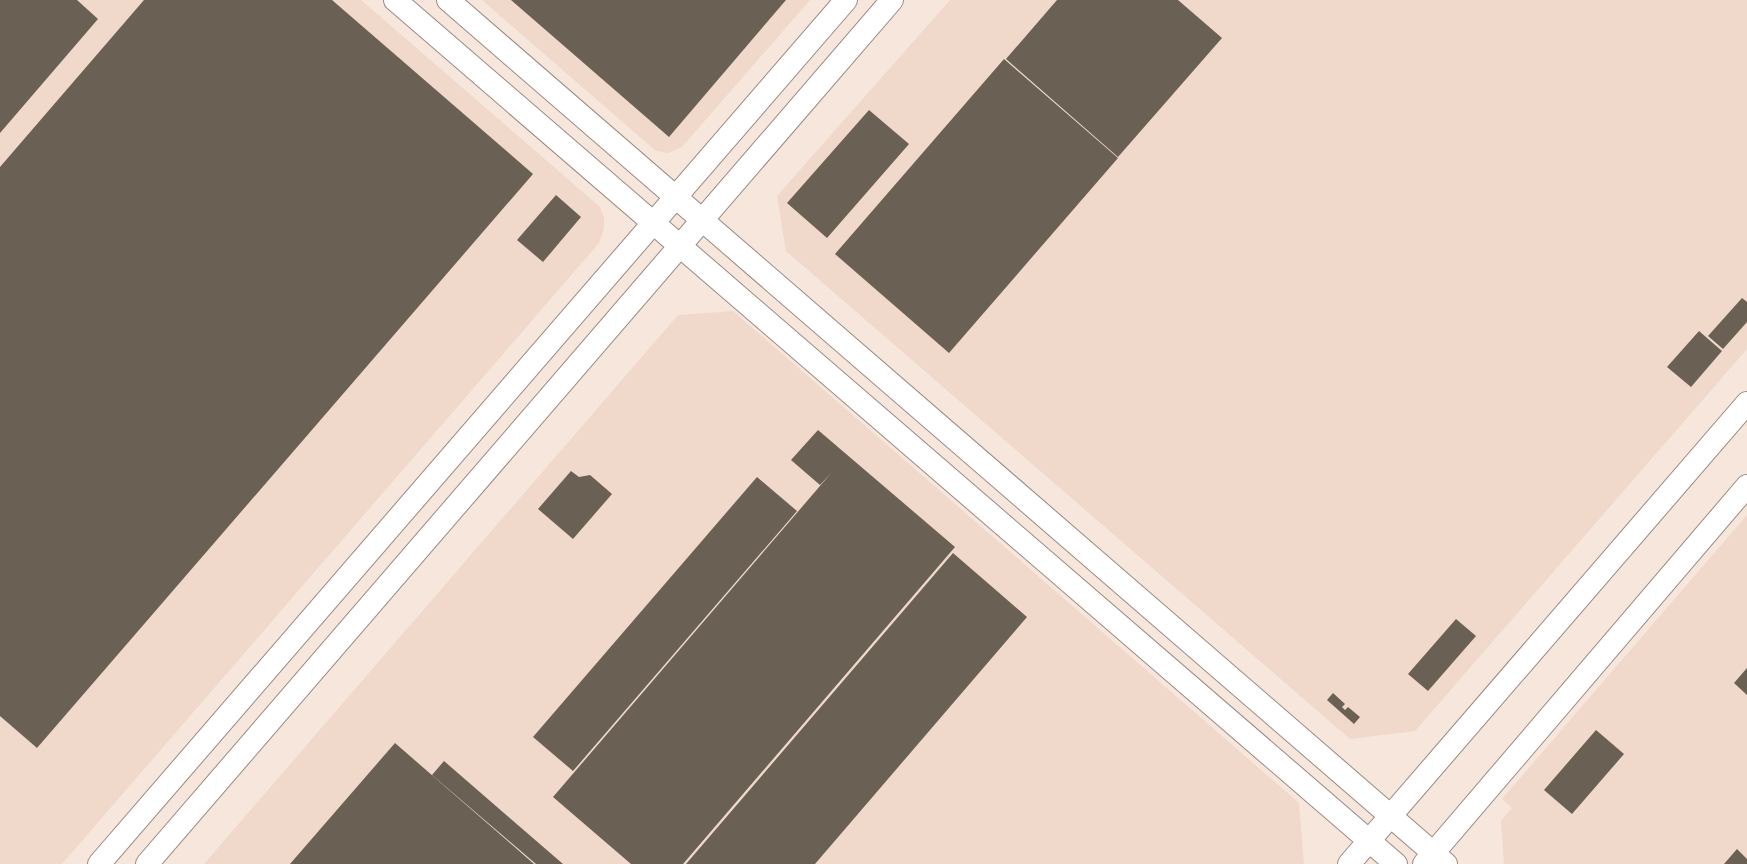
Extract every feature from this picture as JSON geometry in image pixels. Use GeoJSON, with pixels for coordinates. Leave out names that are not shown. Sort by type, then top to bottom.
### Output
{"type":"FeatureCollection","features":[{"type":"Feature","properties":{"kind":"street"},"geometry":{"type":"LineString","coordinates":[[395,0],[1396,864]]}},
{"type":"Feature","properties":{"kind":"street"},"geometry":{"type":"LineString","coordinates":[[448,0],[1390,816],[1434,860],[1747,486]]}},
{"type":"Feature","properties":{"kind":"street"},"geometry":{"type":"LineString","coordinates":[[99,864],[846,0]]}},
{"type":"Feature","properties":{"kind":"street"},"geometry":{"type":"LineString","coordinates":[[146,864],[701,219],[892,0]]}},
{"type":"Feature","properties":{"kind":"street"},"geometry":{"type":"LineString","coordinates":[[1349,864],[1747,404]]}},
{"type":"Feature","properties":{"kind":"shaded area"},"geometry":{"type":"Polygon","coordinates":[[[0,0],[361,0],[600,207],[604,218],[604,229],[599,243],[62,864],[0,864],[0,0]]]}},
{"type":"Feature","properties":{"kind":"shaded area"},"geometry":{"type":"Polygon","coordinates":[[[482,0],[810,0],[682,147],[668,153],[656,151],[482,0]]]}},
{"type":"Feature","properties":{"kind":"shaded area"},"geometry":{"type":"Polygon","coordinates":[[[950,0],[1747,0],[1747,349],[1415,731],[1350,739],[786,251],[777,196],[950,0]]]}},
{"type":"Feature","properties":{"kind":"shaded area"},"geometry":{"type":"Polygon","coordinates":[[[733,311],[1299,803],[1304,864],[204,864],[678,315],[733,311]]]}},
{"type":"Feature","properties":{"kind":"shaded area"},"geometry":{"type":"Polygon","coordinates":[[[1747,515],[1747,864],[1504,864],[1501,821],[1512,808],[1502,799],[1747,515]]]}},
{"type":"Feature","properties":{"kind":"building"},"geometry":{"type":"Polygon","coordinates":[[[0,0],[77,0],[98,19],[0,133],[0,0]]]}},
{"type":"Feature","properties":{"kind":"building"},"geometry":{"type":"Polygon","coordinates":[[[144,0],[332,0],[533,174],[37,748],[0,716],[0,167],[144,0]]]}},
{"type":"Feature","properties":{"kind":"building"},"geometry":{"type":"Polygon","coordinates":[[[511,0],[786,0],[669,137],[511,0]]]}},
{"type":"Feature","properties":{"kind":"building"},"geometry":{"type":"Polygon","coordinates":[[[1057,0],[1178,0],[1222,38],[1118,157],[1006,59],[1057,0]]]}},
{"type":"Feature","properties":{"kind":"building"},"geometry":{"type":"Polygon","coordinates":[[[1004,59],[1118,158],[949,353],[835,254],[1004,59]]]}},
{"type":"Feature","properties":{"kind":"building"},"geometry":{"type":"Polygon","coordinates":[[[869,110],[909,144],[827,238],[787,203],[869,110]]]}},
{"type":"Feature","properties":{"kind":"building"},"geometry":{"type":"Polygon","coordinates":[[[556,195],[581,217],[543,262],[517,240],[556,195]]]}},
{"type":"Feature","properties":{"kind":"building"},"geometry":{"type":"Polygon","coordinates":[[[1742,298],[1747,302],[1747,322],[1723,349],[1708,336],[1742,298]]]}},
{"type":"Feature","properties":{"kind":"building"},"geometry":{"type":"Polygon","coordinates":[[[1699,331],[1722,351],[1691,387],[1667,367],[1699,331]]]}},
{"type":"Feature","properties":{"kind":"building"},"geometry":{"type":"Polygon","coordinates":[[[818,430],[955,547],[683,864],[631,864],[553,797],[832,472],[820,485],[791,460],[818,430]]]}},
{"type":"Feature","properties":{"kind":"building"},"geometry":{"type":"Polygon","coordinates":[[[571,471],[579,477],[590,475],[612,494],[573,539],[538,509],[571,471]]]}},
{"type":"Feature","properties":{"kind":"building"},"geometry":{"type":"Polygon","coordinates":[[[757,477],[797,511],[573,771],[533,737],[757,477]]]}},
{"type":"Feature","properties":{"kind":"building"},"geometry":{"type":"Polygon","coordinates":[[[953,553],[1027,617],[815,864],[686,864],[953,553]]]}},
{"type":"Feature","properties":{"kind":"building"},"geometry":{"type":"Polygon","coordinates":[[[1456,619],[1476,636],[1428,691],[1408,674],[1456,619]]]}},
{"type":"Feature","properties":{"kind":"building"},"geometry":{"type":"Polygon","coordinates":[[[1747,668],[1747,695],[1734,683],[1747,668]]]}},
{"type":"Feature","properties":{"kind":"building"},"geometry":{"type":"Polygon","coordinates":[[[1333,693],[1345,704],[1342,707],[1345,710],[1348,707],[1360,717],[1354,724],[1327,700],[1333,693]]]}},
{"type":"Feature","properties":{"kind":"building"},"geometry":{"type":"Polygon","coordinates":[[[1596,730],[1624,754],[1572,814],[1544,790],[1596,730]]]}},
{"type":"Feature","properties":{"kind":"building"},"geometry":{"type":"Polygon","coordinates":[[[395,743],[534,864],[290,864],[395,743]]]}},
{"type":"Feature","properties":{"kind":"building"},"geometry":{"type":"Polygon","coordinates":[[[444,761],[563,864],[536,864],[432,775],[444,761]]]}},
{"type":"Feature","properties":{"kind":"building"},"geometry":{"type":"Polygon","coordinates":[[[1737,849],[1747,859],[1747,864],[1724,864],[1737,849]]]}}]}
